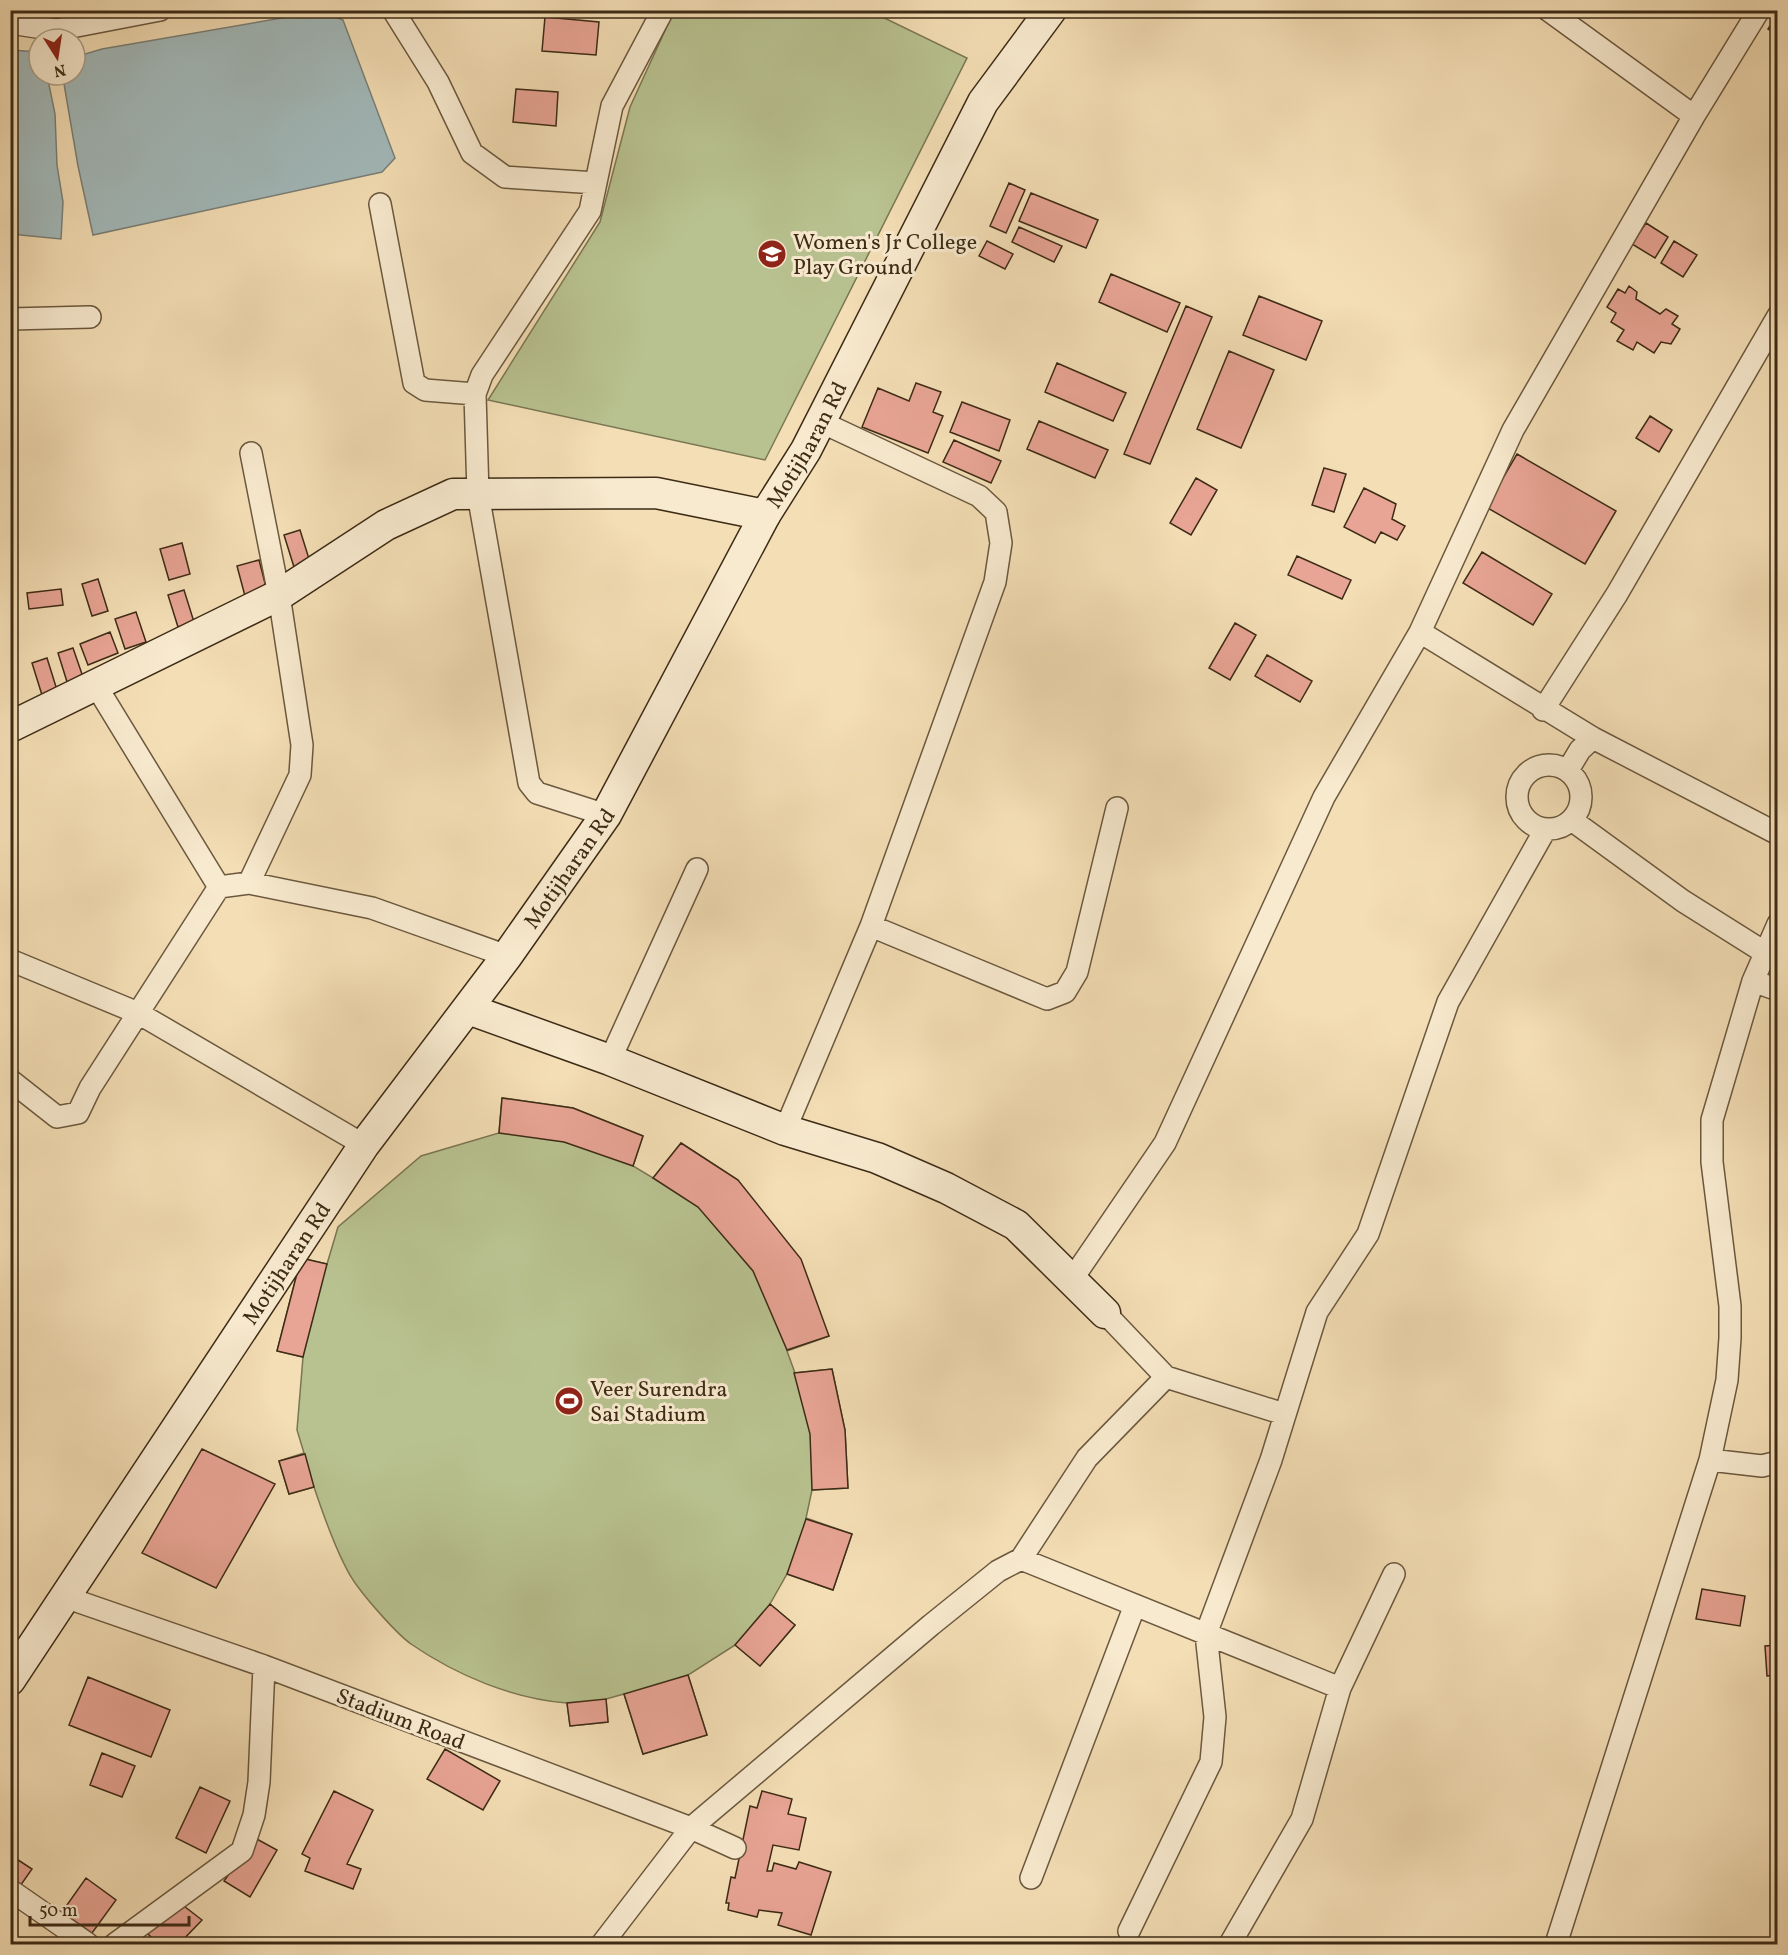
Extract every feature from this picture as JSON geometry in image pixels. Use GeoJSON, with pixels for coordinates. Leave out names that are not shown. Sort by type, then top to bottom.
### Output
{"type":"FeatureCollection","features":[{"type":"Feature","properties":{"kind":"main road","name":"Motijharan Rd"},"geometry":{"type":"LineString","coordinates":[[10,1680],[364,1145],[507,956],[606,815],[765,515],[806,450],[983,102],[1051,10]]}},
{"type":"Feature","properties":{"kind":"main road"},"geometry":{"type":"LineString","coordinates":[[10,727],[279,595],[386,525],[453,494],[656,493],[765,515]]}},
{"type":"Feature","properties":{"kind":"main road"},"geometry":{"type":"LineString","coordinates":[[468,1009],[610,1060],[786,1130],[877,1158],[946,1188],[1016,1225],[1105,1313]]}},
{"type":"Feature","properties":{"kind":"street"},"geometry":{"type":"LineString","coordinates":[[10,23],[160,10]]}},
{"type":"Feature","properties":{"kind":"street"},"geometry":{"type":"LineString","coordinates":[[393,10],[438,82],[472,153],[505,177],[596,183]]}},
{"type":"Feature","properties":{"kind":"street"},"geometry":{"type":"LineString","coordinates":[[606,815],[537,793],[529,783],[478,494],[475,394],[482,375],[590,211],[612,106],[663,10]]}},
{"type":"Feature","properties":{"kind":"street"},"geometry":{"type":"LineString","coordinates":[[1548,10],[1694,116]]}},
{"type":"Feature","properties":{"kind":"street"},"geometry":{"type":"LineString","coordinates":[[1072,1278],[1165,1143],[1324,797],[1420,632],[1513,430],[1694,116],[1759,10]]}},
{"type":"Feature","properties":{"kind":"street"},"geometry":{"type":"LineString","coordinates":[[380,204],[414,383],[425,390],[475,394]]}},
{"type":"Feature","properties":{"kind":"street"},"geometry":{"type":"LineString","coordinates":[[1543,710],[1617,594],[1778,316]]}},
{"type":"Feature","properties":{"kind":"street"},"geometry":{"type":"LineString","coordinates":[[10,319],[90,317]]}},
{"type":"Feature","properties":{"kind":"street"},"geometry":{"type":"LineString","coordinates":[[786,1130],[871,926],[992,592],[1001,543],[996,513],[979,496],[819,421]]}},
{"type":"Feature","properties":{"kind":"street"},"geometry":{"type":"LineString","coordinates":[[249,884],[300,775],[302,745],[279,595],[251,453]]}},
{"type":"Feature","properties":{"kind":"street"},"geometry":{"type":"LineString","coordinates":[[1420,632],[1543,710],[1778,834]]}},
{"type":"Feature","properties":{"kind":"street"},"geometry":{"type":"LineString","coordinates":[[95,684],[219,887]]}},
{"type":"Feature","properties":{"kind":"street"},"geometry":{"type":"LineString","coordinates":[[1568,771],[1580,750],[1593,738]]}},
{"type":"Feature","properties":{"kind":"street"},"geometry":{"type":"LineString","coordinates":[[1552,765],[1568,771],[1578,781],[1582,794],[1580,809],[1573,821],[1545,830],[1529,824],[1519,811],[1517,795],[1522,779],[1535,768],[1552,765]]}},
{"type":"Feature","properties":{"kind":"street"},"geometry":{"type":"LineString","coordinates":[[871,926],[1047,999],[1065,992],[1077,972],[1117,808]]}},
{"type":"Feature","properties":{"kind":"street"},"geometry":{"type":"LineString","coordinates":[[1573,821],[1683,901],[1764,952]]}},
{"type":"Feature","properties":{"kind":"street"},"geometry":{"type":"LineString","coordinates":[[1129,1931],[1211,1761],[1215,1717],[1206,1634],[1271,1460],[1317,1312],[1368,1234],[1448,1002],[1545,830]]}},
{"type":"Feature","properties":{"kind":"street"},"geometry":{"type":"LineString","coordinates":[[610,1060],[697,869]]}},
{"type":"Feature","properties":{"kind":"street"},"geometry":{"type":"LineString","coordinates":[[219,887],[249,884],[372,908],[507,956]]}},
{"type":"Feature","properties":{"kind":"street"},"geometry":{"type":"LineString","coordinates":[[10,1080],[57,1117],[78,1113],[90,1088],[219,887]]}},
{"type":"Feature","properties":{"kind":"street"},"geometry":{"type":"LineString","coordinates":[[1556,1944],[1710,1461],[1727,1380],[1730,1338],[1730,1306],[1712,1162],[1712,1120],[1753,981],[1778,924]]}},
{"type":"Feature","properties":{"kind":"street"},"geometry":{"type":"LineString","coordinates":[[10,960],[138,1013],[364,1145]]}},
{"type":"Feature","properties":{"kind":"street"},"geometry":{"type":"LineString","coordinates":[[1753,981],[1778,990]]}},
{"type":"Feature","properties":{"kind":"street"},"geometry":{"type":"LineString","coordinates":[[1105,1313],[1166,1377],[1284,1414]]}},
{"type":"Feature","properties":{"kind":"street"},"geometry":{"type":"LineString","coordinates":[[602,1944],[691,1828],[930,1625],[998,1571],[1021,1559],[1088,1458],[1166,1377]]}},
{"type":"Feature","properties":{"kind":"street"},"geometry":{"type":"LineString","coordinates":[[1710,1461],[1762,1466],[1778,1462]]}},
{"type":"Feature","properties":{"kind":"street"},"geometry":{"type":"LineString","coordinates":[[1021,1559],[1340,1688]]}},
{"type":"Feature","properties":{"kind":"street"},"geometry":{"type":"LineString","coordinates":[[1230,1944],[1302,1818],[1340,1688],[1394,1574]]}},
{"type":"Feature","properties":{"kind":"street","name":"Stadium Road"},"geometry":{"type":"LineString","coordinates":[[65,1597],[264,1666],[691,1828],[735,1848]]}},
{"type":"Feature","properties":{"kind":"street"},"geometry":{"type":"LineString","coordinates":[[1031,1878],[1135,1605]]}},
{"type":"Feature","properties":{"kind":"street"},"geometry":{"type":"LineString","coordinates":[[115,1944],[242,1851],[254,1815],[259,1782],[264,1666]]}},
{"type":"Feature","properties":{"kind":"street"},"geometry":{"type":"LineString","coordinates":[[10,1890],[88,1944]]}},
{"type":"Feature","properties":{"kind":"green space"},"geometry":{"type":"Polygon","coordinates":[[[674,11],[870,11],[967,58],[765,460],[488,400],[600,222],[630,107],[674,11]]]}},
{"type":"Feature","properties":{"kind":"green space","name":"Veer Surendra Sai Stadium"},"geometry":{"type":"Polygon","coordinates":[[[502,1098],[573,1108],[643,1136],[633,1166],[653,1178],[681,1143],[738,1180],[829,1336],[787,1351],[795,1373],[832,1369],[845,1430],[848,1488],[812,1490],[806,1518],[852,1534],[833,1590],[787,1574],[770,1604],[795,1625],[760,1666],[735,1645],[688,1675],[707,1735],[643,1754],[624,1694],[606,1699],[608,1722],[570,1726],[567,1703],[547,1701],[486,1684],[447,1666],[411,1644],[391,1626],[352,1578],[333,1539],[314,1487],[289,1494],[279,1461],[304,1453],[297,1430],[303,1357],[277,1351],[301,1258],[327,1264],[338,1227],[421,1156],[499,1133],[502,1098]]]}},
{"type":"Feature","properties":{"kind":"water"},"geometry":{"type":"Polygon","coordinates":[[[322,11],[343,20],[395,158],[382,172],[93,235],[65,87],[87,87],[87,53],[322,11]]]}},
{"type":"Feature","properties":{"kind":"water"},"geometry":{"type":"Polygon","coordinates":[[[10,50],[27,51],[27,87],[49,87],[55,114],[57,165],[63,202],[61,239],[11,234],[10,50]]]}},
{"type":"Feature","properties":{"kind":"building"},"geometry":{"type":"Polygon","coordinates":[[[1778,13],[1778,35],[1768,29],[1778,13]]]}},
{"type":"Feature","properties":{"kind":"building"},"geometry":{"type":"Polygon","coordinates":[[[545,17],[599,22],[596,55],[542,51],[545,17]]]}},
{"type":"Feature","properties":{"kind":"building"},"geometry":{"type":"Polygon","coordinates":[[[516,89],[558,92],[556,126],[513,122],[516,89]]]}},
{"type":"Feature","properties":{"kind":"building"},"geometry":{"type":"Polygon","coordinates":[[[1009,183],[1025,190],[1006,233],[990,226],[1009,183]]]}},
{"type":"Feature","properties":{"kind":"building"},"geometry":{"type":"Polygon","coordinates":[[[1031,193],[1098,220],[1086,248],[1019,221],[1031,193]]]}},
{"type":"Feature","properties":{"kind":"building"},"geometry":{"type":"Polygon","coordinates":[[[1646,223],[1668,237],[1655,258],[1632,244],[1646,223]]]}},
{"type":"Feature","properties":{"kind":"building"},"geometry":{"type":"Polygon","coordinates":[[[1019,227],[1062,246],[1054,262],[1012,242],[1019,227]]]}},
{"type":"Feature","properties":{"kind":"building"},"geometry":{"type":"Polygon","coordinates":[[[987,241],[1013,254],[1005,269],[979,256],[987,241]]]}},
{"type":"Feature","properties":{"kind":"building"},"geometry":{"type":"Polygon","coordinates":[[[1674,241],[1697,255],[1683,277],[1661,263],[1674,241]]]}},
{"type":"Feature","properties":{"kind":"building"},"geometry":{"type":"Polygon","coordinates":[[[1111,274],[1180,303],[1167,332],[1099,302],[1111,274]]]}},
{"type":"Feature","properties":{"kind":"building"},"geometry":{"type":"Polygon","coordinates":[[[1629,286],[1637,292],[1636,299],[1660,314],[1666,309],[1678,316],[1672,324],[1680,329],[1671,344],[1661,342],[1654,353],[1637,342],[1633,350],[1617,341],[1624,330],[1611,322],[1616,313],[1607,307],[1618,289],[1625,293],[1629,286]]]}},
{"type":"Feature","properties":{"kind":"building"},"geometry":{"type":"Polygon","coordinates":[[[1259,296],[1322,321],[1306,360],[1243,335],[1259,296]]]}},
{"type":"Feature","properties":{"kind":"building"},"geometry":{"type":"Polygon","coordinates":[[[1186,306],[1212,317],[1150,464],[1124,454],[1186,306]]]}},
{"type":"Feature","properties":{"kind":"building"},"geometry":{"type":"Polygon","coordinates":[[[1229,351],[1274,370],[1241,448],[1197,429],[1229,351]]]}},
{"type":"Feature","properties":{"kind":"building"},"geometry":{"type":"Polygon","coordinates":[[[1057,363],[1126,393],[1113,421],[1045,392],[1057,363]]]}},
{"type":"Feature","properties":{"kind":"building"},"geometry":{"type":"Polygon","coordinates":[[[916,383],[941,392],[933,412],[943,416],[928,453],[862,427],[878,388],[909,401],[916,383]]]}},
{"type":"Feature","properties":{"kind":"building"},"geometry":{"type":"Polygon","coordinates":[[[962,402],[1010,420],[999,451],[950,432],[962,402]]]}},
{"type":"Feature","properties":{"kind":"building"},"geometry":{"type":"Polygon","coordinates":[[[1650,416],[1672,430],[1659,452],[1636,438],[1650,416]]]}},
{"type":"Feature","properties":{"kind":"building"},"geometry":{"type":"Polygon","coordinates":[[[1039,421],[1108,450],[1095,478],[1027,449],[1039,421]]]}},
{"type":"Feature","properties":{"kind":"building"},"geometry":{"type":"Polygon","coordinates":[[[954,440],[1001,461],[991,483],[943,462],[954,440]]]}},
{"type":"Feature","properties":{"kind":"building"},"geometry":{"type":"Polygon","coordinates":[[[1517,454],[1616,511],[1585,564],[1486,507],[1517,454]]]}},
{"type":"Feature","properties":{"kind":"building"},"geometry":{"type":"Polygon","coordinates":[[[1324,468],[1346,474],[1334,512],[1312,505],[1324,468]]]}},
{"type":"Feature","properties":{"kind":"building"},"geometry":{"type":"Polygon","coordinates":[[[1196,478],[1217,490],[1191,535],[1170,523],[1196,478]]]}},
{"type":"Feature","properties":{"kind":"building"},"geometry":{"type":"Polygon","coordinates":[[[1364,488],[1396,504],[1392,519],[1405,526],[1397,540],[1381,532],[1375,543],[1344,527],[1364,488]]]}},
{"type":"Feature","properties":{"kind":"building"},"geometry":{"type":"Polygon","coordinates":[[[300,530],[310,562],[294,567],[284,535],[300,530]]]}},
{"type":"Feature","properties":{"kind":"building"},"geometry":{"type":"Polygon","coordinates":[[[182,543],[190,574],[169,580],[160,549],[182,543]]]}},
{"type":"Feature","properties":{"kind":"building"},"geometry":{"type":"Polygon","coordinates":[[[1482,552],[1552,594],[1533,625],[1463,583],[1482,552]]]}},
{"type":"Feature","properties":{"kind":"building"},"geometry":{"type":"Polygon","coordinates":[[[1297,556],[1351,580],[1342,599],[1288,575],[1297,556]]]}},
{"type":"Feature","properties":{"kind":"building"},"geometry":{"type":"Polygon","coordinates":[[[259,560],[267,591],[245,596],[237,566],[259,560]]]}},
{"type":"Feature","properties":{"kind":"building"},"geometry":{"type":"Polygon","coordinates":[[[98,579],[108,611],[92,616],[82,584],[98,579]]]}},
{"type":"Feature","properties":{"kind":"building"},"geometry":{"type":"Polygon","coordinates":[[[61,589],[63,605],[29,609],[27,593],[61,589]]]}},
{"type":"Feature","properties":{"kind":"building"},"geometry":{"type":"Polygon","coordinates":[[[184,590],[194,622],[178,627],[168,595],[184,590]]]}},
{"type":"Feature","properties":{"kind":"building"},"geometry":{"type":"Polygon","coordinates":[[[136,612],[146,642],[125,649],[115,619],[136,612]]]}},
{"type":"Feature","properties":{"kind":"building"},"geometry":{"type":"Polygon","coordinates":[[[1235,623],[1256,635],[1230,680],[1209,668],[1235,623]]]}},
{"type":"Feature","properties":{"kind":"building"},"geometry":{"type":"Polygon","coordinates":[[[110,632],[118,653],[88,665],[80,644],[110,632]]]}},
{"type":"Feature","properties":{"kind":"building"},"geometry":{"type":"Polygon","coordinates":[[[73,648],[84,680],[68,685],[58,653],[73,648]]]}},
{"type":"Feature","properties":{"kind":"building"},"geometry":{"type":"Polygon","coordinates":[[[1267,655],[1312,681],[1300,702],[1255,676],[1267,655]]]}},
{"type":"Feature","properties":{"kind":"building"},"geometry":{"type":"Polygon","coordinates":[[[47,658],[57,690],[42,695],[32,663],[47,658]]]}},
{"type":"Feature","properties":{"kind":"building"},"geometry":{"type":"Polygon","coordinates":[[[502,1098],[573,1108],[643,1136],[633,1166],[564,1142],[499,1133],[502,1098]]]}},
{"type":"Feature","properties":{"kind":"building"},"geometry":{"type":"Polygon","coordinates":[[[681,1143],[738,1180],[801,1259],[829,1336],[787,1350],[753,1271],[698,1207],[653,1178],[681,1143]]]}},
{"type":"Feature","properties":{"kind":"building"},"geometry":{"type":"Polygon","coordinates":[[[301,1258],[327,1264],[303,1357],[277,1351],[301,1258]]]}},
{"type":"Feature","properties":{"kind":"building"},"geometry":{"type":"Polygon","coordinates":[[[832,1369],[845,1430],[848,1488],[812,1490],[810,1434],[794,1373],[832,1369]]]}},
{"type":"Feature","properties":{"kind":"building"},"geometry":{"type":"Polygon","coordinates":[[[202,1449],[275,1484],[216,1588],[142,1553],[202,1449]]]}},
{"type":"Feature","properties":{"kind":"building"},"geometry":{"type":"Polygon","coordinates":[[[305,1454],[314,1487],[289,1494],[279,1461],[305,1454]]]}},
{"type":"Feature","properties":{"kind":"building"},"geometry":{"type":"Polygon","coordinates":[[[806,1519],[852,1534],[833,1590],[787,1574],[806,1519]]]}},
{"type":"Feature","properties":{"kind":"building"},"geometry":{"type":"Polygon","coordinates":[[[1702,1589],[1745,1596],[1740,1626],[1696,1619],[1702,1589]]]}},
{"type":"Feature","properties":{"kind":"building"},"geometry":{"type":"Polygon","coordinates":[[[770,1604],[795,1625],[760,1666],[735,1645],[770,1604]]]}},
{"type":"Feature","properties":{"kind":"building"},"geometry":{"type":"Polygon","coordinates":[[[1778,1645],[1778,1675],[1767,1676],[1765,1646],[1778,1645]]]}},
{"type":"Feature","properties":{"kind":"building"},"geometry":{"type":"Polygon","coordinates":[[[688,1675],[707,1735],[643,1754],[624,1694],[688,1675]]]}},
{"type":"Feature","properties":{"kind":"building"},"geometry":{"type":"Polygon","coordinates":[[[88,1677],[170,1710],[151,1757],[69,1725],[88,1677]]]}},
{"type":"Feature","properties":{"kind":"building"},"geometry":{"type":"Polygon","coordinates":[[[606,1699],[608,1722],[570,1726],[567,1703],[606,1699]]]}},
{"type":"Feature","properties":{"kind":"building"},"geometry":{"type":"Polygon","coordinates":[[[445,1749],[500,1781],[483,1810],[427,1779],[445,1749]]]}},
{"type":"Feature","properties":{"kind":"building"},"geometry":{"type":"Polygon","coordinates":[[[102,1753],[135,1766],[122,1797],[90,1785],[102,1753]]]}},
{"type":"Feature","properties":{"kind":"building"},"geometry":{"type":"Polygon","coordinates":[[[200,1787],[230,1801],[206,1853],[176,1838],[200,1787]]]}},
{"type":"Feature","properties":{"kind":"building"},"geometry":{"type":"Polygon","coordinates":[[[334,1791],[373,1810],[347,1864],[361,1869],[353,1889],[305,1871],[310,1858],[302,1854],[334,1791]]]}},
{"type":"Feature","properties":{"kind":"building"},"geometry":{"type":"Polygon","coordinates":[[[762,1791],[792,1799],[788,1814],[806,1818],[799,1850],[773,1845],[767,1871],[772,1871],[774,1863],[796,1869],[799,1862],[831,1872],[811,1935],[778,1925],[782,1913],[759,1910],[757,1917],[728,1910],[729,1903],[726,1903],[731,1877],[735,1878],[750,1806],[757,1808],[762,1791]]]}},
{"type":"Feature","properties":{"kind":"building"},"geometry":{"type":"Polygon","coordinates":[[[255,1838],[277,1850],[250,1897],[224,1881],[255,1838]]]}},
{"type":"Feature","properties":{"kind":"building"},"geometry":{"type":"Polygon","coordinates":[[[12,1856],[32,1869],[18,1889],[10,1883],[12,1856]]]}},
{"type":"Feature","properties":{"kind":"building"},"geometry":{"type":"Polygon","coordinates":[[[86,1878],[116,1900],[92,1933],[62,1912],[86,1878]]]}},
{"type":"Feature","properties":{"kind":"building"},"geometry":{"type":"Polygon","coordinates":[[[180,1903],[202,1920],[179,1944],[158,1944],[147,1933],[180,1903]]]}},
{"type":"Feature","properties":{"kind":"place","name":"Women's Jr College Play Ground"},"geometry":{"type":"Point","coordinates":[772,254]}},
{"type":"Feature","properties":{"kind":"place","name":"Veer Surendra Sai Stadium"},"geometry":{"type":"Point","coordinates":[569,1401]}}]}
